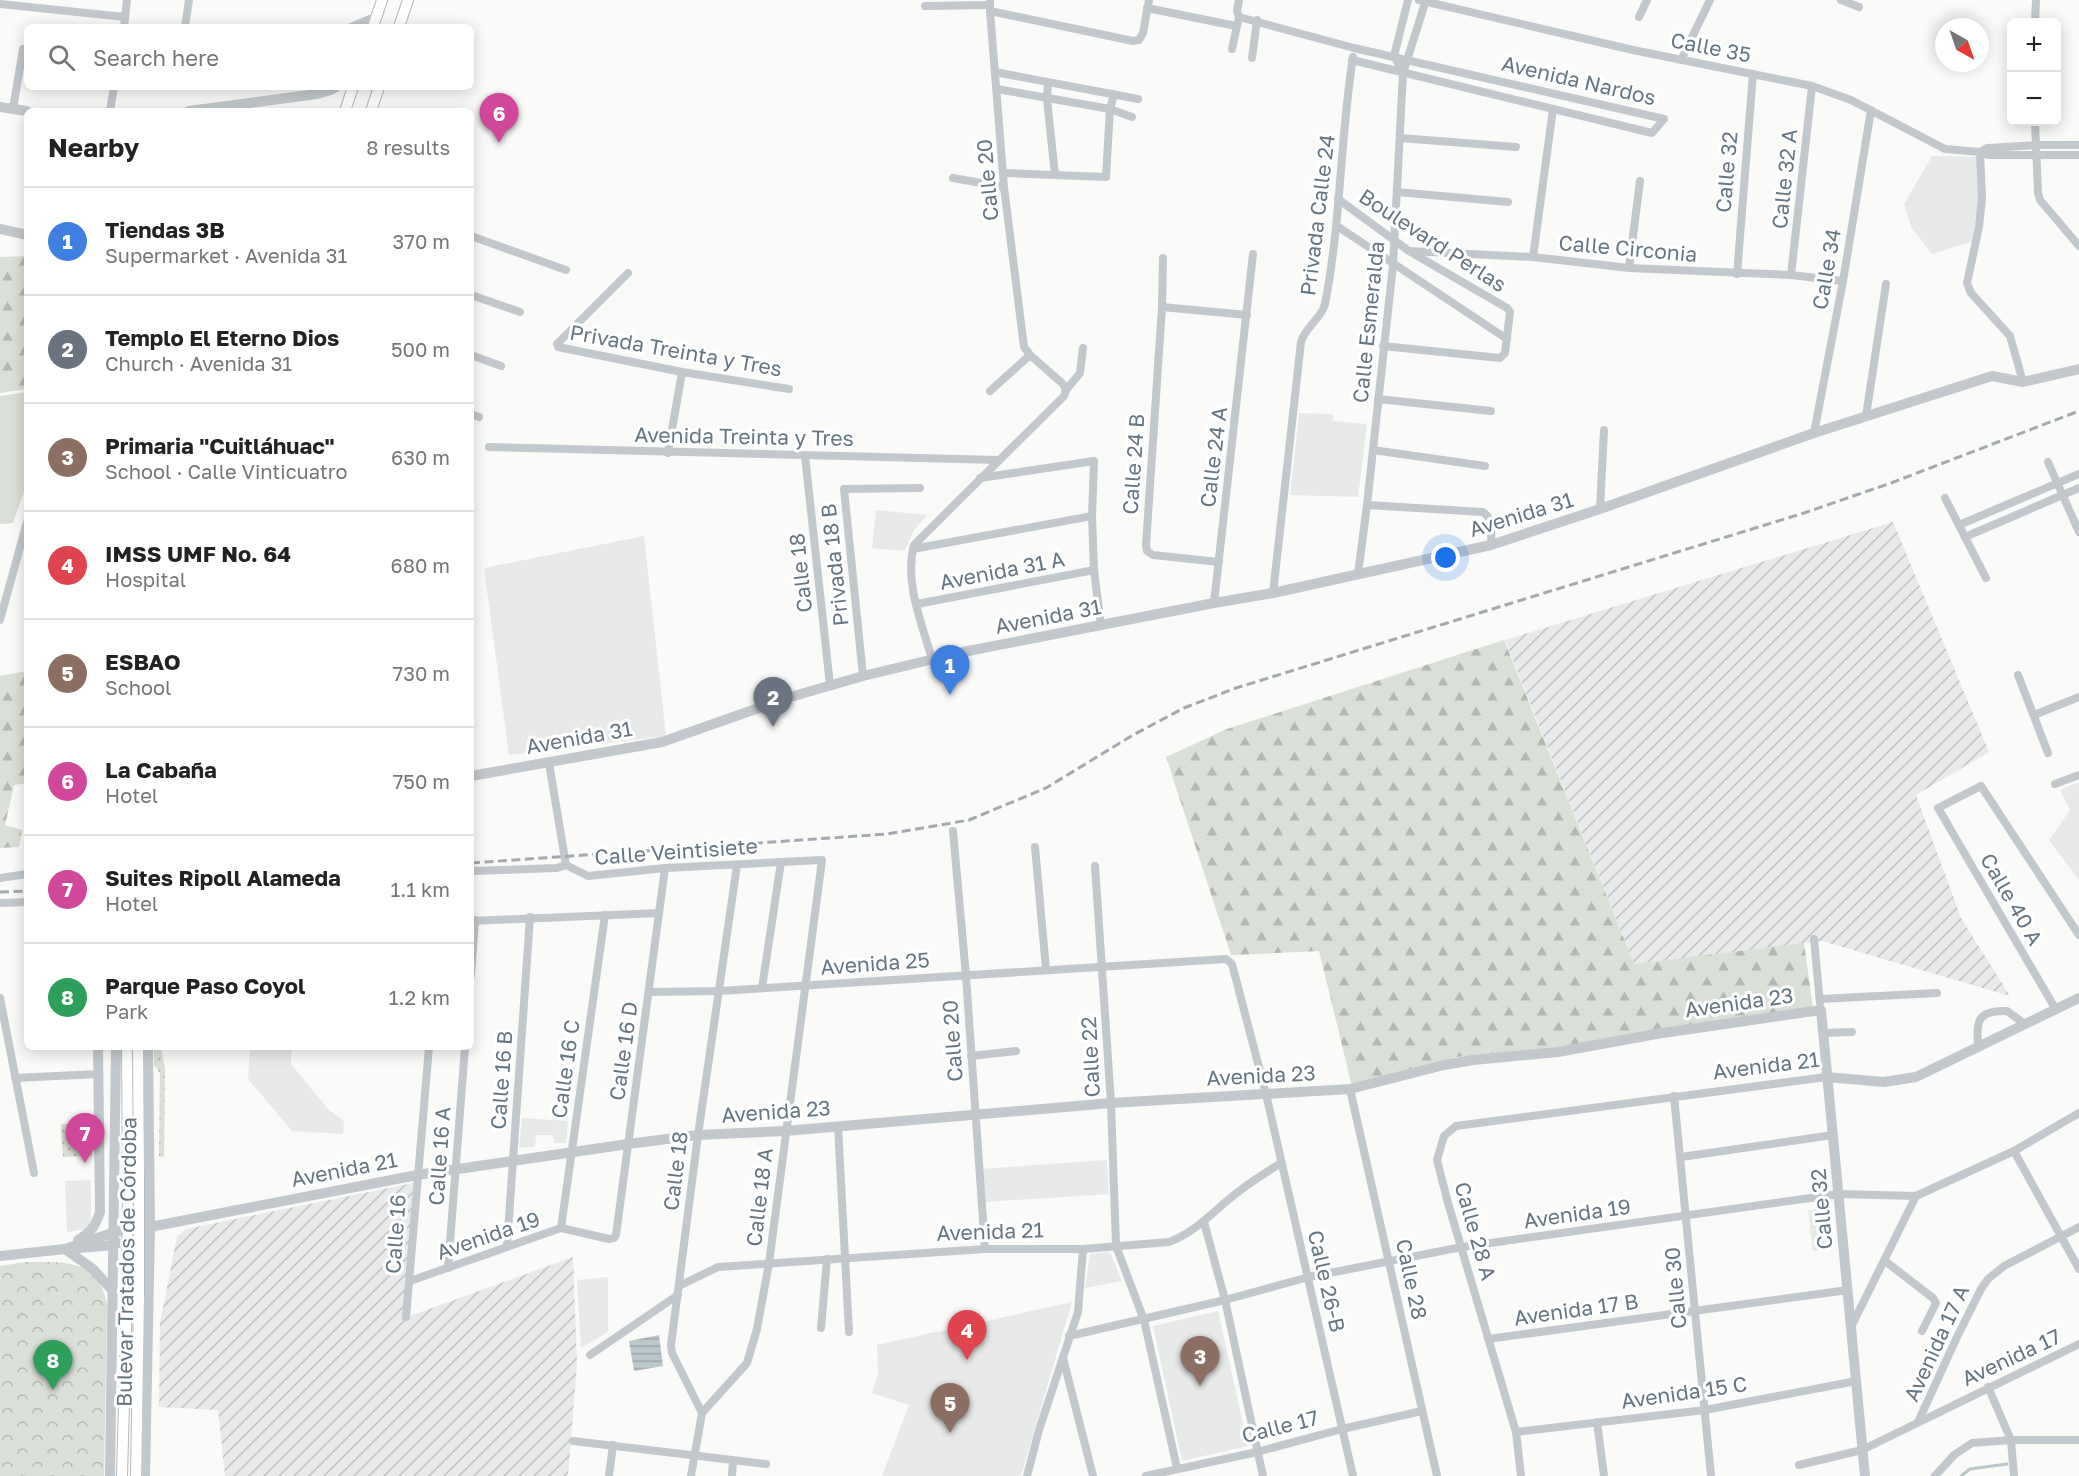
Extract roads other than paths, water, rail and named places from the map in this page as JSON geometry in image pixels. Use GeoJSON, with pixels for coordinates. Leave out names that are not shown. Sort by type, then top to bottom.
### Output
{"type":"FeatureCollection","features":[{"type":"Feature","properties":{"kind":"main road"},"geometry":{"type":"LineString","coordinates":[[374,24],[382,0]]}},
{"type":"Feature","properties":{"kind":"main road"},"geometry":{"type":"LineString","coordinates":[[400,24],[408,0]]}},
{"type":"Feature","properties":{"kind":"main road"},"geometry":{"type":"LineString","coordinates":[[346,108],[352,90]]}},
{"type":"Feature","properties":{"kind":"main road"},"geometry":{"type":"LineString","coordinates":[[372,108],[378,90]]}},
{"type":"Feature","properties":{"kind":"main road","name":"Bulevar Tratados de Córdoba"},"geometry":{"type":"LineString","coordinates":[[127,1050],[139,1296],[136,1476]]}},
{"type":"Feature","properties":{"kind":"main road","name":"Bulevar Tratados de Córdoba"},"geometry":{"type":"LineString","coordinates":[[122,1476],[138,1050]]}},
{"type":"Feature","properties":{"kind":"street"},"geometry":{"type":"LineString","coordinates":[[124,24],[127,0]]}},
{"type":"Feature","properties":{"kind":"street"},"geometry":{"type":"LineString","coordinates":[[185,24],[189,0]]}},
{"type":"Feature","properties":{"kind":"street"},"geometry":{"type":"LineString","coordinates":[[1232,49],[1239,16],[1237,10],[1239,0]]}},
{"type":"Feature","properties":{"kind":"street"},"geometry":{"type":"LineString","coordinates":[[1403,73],[1394,56],[1408,0]]}},
{"type":"Feature","properties":{"kind":"street"},"geometry":{"type":"LineString","coordinates":[[1639,17],[1647,0]]}},
{"type":"Feature","properties":{"kind":"street"},"geometry":{"type":"LineString","coordinates":[[1681,60],[1710,0]]}},
{"type":"Feature","properties":{"kind":"street"},"geometry":{"type":"LineString","coordinates":[[1841,0],[1859,7]]}},
{"type":"Feature","properties":{"kind":"street"},"geometry":{"type":"LineString","coordinates":[[2035,18],[2036,0]]}},
{"type":"Feature","properties":{"kind":"street"},"geometry":{"type":"LineString","coordinates":[[1403,73],[1409,59],[1423,1]]}},
{"type":"Feature","properties":{"kind":"street","name":"Calle 35"},"geometry":{"type":"LineString","coordinates":[[1423,1],[1681,60],[1812,86],[1851,100],[1945,148],[1988,155],[2079,155]]}},
{"type":"Feature","properties":{"kind":"street"},"geometry":{"type":"LineString","coordinates":[[0,4],[125,17]]}},
{"type":"Feature","properties":{"kind":"street"},"geometry":{"type":"LineString","coordinates":[[925,6],[990,5],[1133,41],[1139,40],[1143,33],[1148,4],[1236,26]]}},
{"type":"Feature","properties":{"kind":"street","name":"Calle 20"},"geometry":{"type":"LineString","coordinates":[[990,5],[1004,187],[1024,347],[1030,355]]}},
{"type":"Feature","properties":{"kind":"street"},"geometry":{"type":"LineString","coordinates":[[358,24],[377,16]]}},
{"type":"Feature","properties":{"kind":"street","name":"Avenida Nardos"},"geometry":{"type":"LineString","coordinates":[[1239,16],[1354,48],[1664,118],[1652,133],[1352,60]]}},
{"type":"Feature","properties":{"kind":"street"},"geometry":{"type":"LineString","coordinates":[[1252,58],[1257,20]]}},
{"type":"Feature","properties":{"kind":"street","name":"Privada Calle 24"},"geometry":{"type":"LineString","coordinates":[[1273,593],[1301,342],[1303,333],[1324,307],[1336,226],[1354,48]]}},
{"type":"Feature","properties":{"kind":"street"},"geometry":{"type":"LineString","coordinates":[[13,109],[23,50]]}},
{"type":"Feature","properties":{"kind":"street"},"geometry":{"type":"LineString","coordinates":[[995,72],[1138,99]]}},
{"type":"Feature","properties":{"kind":"street","name":"Calle Esmeralda"},"geometry":{"type":"LineString","coordinates":[[1358,574],[1393,265],[1403,73]]}},
{"type":"Feature","properties":{"kind":"street","name":"Calle 32"},"geometry":{"type":"LineString","coordinates":[[1737,274],[1753,74]]}},
{"type":"Feature","properties":{"kind":"street"},"geometry":{"type":"LineString","coordinates":[[1048,83],[1047,99],[1055,175]]}},
{"type":"Feature","properties":{"kind":"street","name":"Calle 32 A"},"geometry":{"type":"LineString","coordinates":[[1791,275],[1812,86]]}},
{"type":"Feature","properties":{"kind":"street"},"geometry":{"type":"LineString","coordinates":[[997,89],[1110,109],[1132,117]]}},
{"type":"Feature","properties":{"kind":"street"},"geometry":{"type":"LineString","coordinates":[[110,108],[114,90]]}},
{"type":"Feature","properties":{"kind":"street"},"geometry":{"type":"LineString","coordinates":[[212,108],[317,94],[331,90]]}},
{"type":"Feature","properties":{"kind":"street"},"geometry":{"type":"LineString","coordinates":[[1003,173],[1106,177],[1110,109],[1114,94]]}},
{"type":"Feature","properties":{"kind":"street"},"geometry":{"type":"LineString","coordinates":[[0,107],[24,111]]}},
{"type":"Feature","properties":{"kind":"street"},"geometry":{"type":"LineString","coordinates":[[1533,257],[1553,109]]}},
{"type":"Feature","properties":{"kind":"street","name":"Calle 34"},"geometry":{"type":"LineString","coordinates":[[1814,433],[1843,280],[1871,110]]}},
{"type":"Feature","properties":{"kind":"street"},"geometry":{"type":"LineString","coordinates":[[2035,126],[2040,200],[2079,246]]}},
{"type":"Feature","properties":{"kind":"street"},"geometry":{"type":"LineString","coordinates":[[1400,138],[1516,147]]}},
{"type":"Feature","properties":{"kind":"street"},"geometry":{"type":"LineString","coordinates":[[2079,145],[1987,148],[1980,152],[1982,198],[1979,227],[1967,283],[1971,293],[2010,336],[2023,382],[2079,369]]}},
{"type":"Feature","properties":{"kind":"street"},"geometry":{"type":"LineString","coordinates":[[953,178],[1004,187]]}},
{"type":"Feature","properties":{"kind":"street"},"geometry":{"type":"LineString","coordinates":[[1629,268],[1640,181]]}},
{"type":"Feature","properties":{"kind":"street"},"geometry":{"type":"LineString","coordinates":[[1397,192],[1508,202]]}},
{"type":"Feature","properties":{"kind":"street","name":"Boulevard Perlas"},"geometry":{"type":"LineString","coordinates":[[1338,199],[1409,250],[1509,310],[1507,339]]}},
{"type":"Feature","properties":{"kind":"street"},"geometry":{"type":"LineString","coordinates":[[1336,226],[1507,339],[1505,353],[1502,356],[1383,346]]}},
{"type":"Feature","properties":{"kind":"street"},"geometry":{"type":"LineString","coordinates":[[0,230],[24,234]]}},
{"type":"Feature","properties":{"kind":"street"},"geometry":{"type":"LineString","coordinates":[[474,237],[566,270]]}},
{"type":"Feature","properties":{"kind":"street","name":"Calle Circonia"},"geometry":{"type":"LineString","coordinates":[[1409,250],[1533,257],[1629,268],[1791,275],[1843,280]]}},
{"type":"Feature","properties":{"kind":"street","name":"Calle 24 A"},"geometry":{"type":"LineString","coordinates":[[1214,603],[1248,315],[1253,254]]}},
{"type":"Feature","properties":{"kind":"street"},"geometry":{"type":"LineString","coordinates":[[1163,258],[1162,307],[1248,315]]}},
{"type":"Feature","properties":{"kind":"street","name":"Privada Treinta y Tres"},"geometry":{"type":"LineString","coordinates":[[628,273],[557,346],[682,372],[789,389]]}},
{"type":"Feature","properties":{"kind":"street"},"geometry":{"type":"LineString","coordinates":[[1866,416],[1886,284]]}},
{"type":"Feature","properties":{"kind":"street"},"geometry":{"type":"LineString","coordinates":[[474,296],[520,312]]}},
{"type":"Feature","properties":{"kind":"street","name":"Calle 24 B"},"geometry":{"type":"LineString","coordinates":[[1162,307],[1147,551],[1153,555],[1219,562]]}},
{"type":"Feature","properties":{"kind":"street"},"geometry":{"type":"LineString","coordinates":[[932,659],[916,604],[911,564],[913,549],[917,541],[1064,396],[1080,373],[1083,348]]}},
{"type":"Feature","properties":{"kind":"street"},"geometry":{"type":"LineString","coordinates":[[990,392],[1030,355],[1063,384],[1066,390]]}},
{"type":"Feature","properties":{"kind":"street"},"geometry":{"type":"LineString","coordinates":[[474,357],[501,366]]}},
{"type":"Feature","properties":{"kind":"street"},"geometry":{"type":"LineString","coordinates":[[668,453],[682,372]]}},
{"type":"Feature","properties":{"kind":"street","name":"Avenida 31"},"geometry":{"type":"LineString","coordinates":[[474,776],[662,742],[787,698],[932,659],[1273,593],[1491,545],[1814,433],[1992,376],[2023,382]]}},
{"type":"Feature","properties":{"kind":"street"},"geometry":{"type":"LineString","coordinates":[[1378,399],[1491,411]]}},
{"type":"Feature","properties":{"kind":"street","name":"Avenida 31"},"geometry":{"type":"LineString","coordinates":[[1600,509],[1604,430]]}},
{"type":"Feature","properties":{"kind":"street","name":"Avenida Treinta y Tres"},"geometry":{"type":"LineString","coordinates":[[489,447],[999,460]]}},
{"type":"Feature","properties":{"kind":"street"},"geometry":{"type":"LineString","coordinates":[[1373,450],[1485,466]]}},
{"type":"Feature","properties":{"kind":"street","name":"Calle 18"},"geometry":{"type":"LineString","coordinates":[[805,456],[830,686]]}},
{"type":"Feature","properties":{"kind":"street"},"geometry":{"type":"LineString","coordinates":[[980,478],[1094,461],[1092,516],[1094,570],[1101,626]]}},
{"type":"Feature","properties":{"kind":"street"},"geometry":{"type":"LineString","coordinates":[[2048,462],[2079,532]]}},
{"type":"Feature","properties":{"kind":"street"},"geometry":{"type":"LineString","coordinates":[[1959,525],[2079,474]]}},
{"type":"Feature","properties":{"kind":"street","name":"Privada 18 B"},"geometry":{"type":"LineString","coordinates":[[863,676],[844,489],[920,488]]}},
{"type":"Feature","properties":{"kind":"street"},"geometry":{"type":"LineString","coordinates":[[1965,537],[2079,488]]}},
{"type":"Feature","properties":{"kind":"street"},"geometry":{"type":"LineString","coordinates":[[1945,498],[1986,578]]}},
{"type":"Feature","properties":{"kind":"street"},"geometry":{"type":"LineString","coordinates":[[1367,505],[1483,512],[1490,520],[1491,545]]}},
{"type":"Feature","properties":{"kind":"street"},"geometry":{"type":"LineString","coordinates":[[913,549],[1092,516]]}},
{"type":"Feature","properties":{"kind":"street"},"geometry":{"type":"LineString","coordinates":[[0,620],[24,533]]}},
{"type":"Feature","properties":{"kind":"street","name":"Avenida 31 A"},"geometry":{"type":"LineString","coordinates":[[916,604],[1094,570]]}},
{"type":"Feature","properties":{"kind":"street"},"geometry":{"type":"LineString","coordinates":[[2018,675],[2048,753]]}},
{"type":"Feature","properties":{"kind":"street"},"geometry":{"type":"LineString","coordinates":[[2034,715],[2079,697]]}},
{"type":"Feature","properties":{"kind":"street","name":"Calle Veintisiete"},"geometry":{"type":"LineString","coordinates":[[549,763],[566,865],[588,876],[665,868],[822,860]]}},
{"type":"Feature","properties":{"kind":"street"},"geometry":{"type":"LineString","coordinates":[[2055,784],[2079,775]]}},
{"type":"Feature","properties":{"kind":"street","name":"Calle 40 A"},"geometry":{"type":"LineString","coordinates":[[2055,1008],[1938,808],[1981,786],[2079,935]]}},
{"type":"Feature","properties":{"kind":"street","name":"Calle 20"},"geometry":{"type":"LineString","coordinates":[[953,831],[966,976],[985,1249]]}},
{"type":"Feature","properties":{"kind":"street"},"geometry":{"type":"LineString","coordinates":[[1035,847],[1046,969]]}},
{"type":"Feature","properties":{"kind":"street","name":"Calle 18 A"},"geometry":{"type":"LineString","coordinates":[[702,1413],[747,1364],[757,1329],[769,1263],[822,860]]}},
{"type":"Feature","properties":{"kind":"street"},"geometry":{"type":"LineString","coordinates":[[762,988],[781,862]]}},
{"type":"Feature","properties":{"kind":"street","name":"Calle 18"},"geometry":{"type":"LineString","coordinates":[[702,1413],[672,1353],[671,1345],[737,864]]}},
{"type":"Feature","properties":{"kind":"street"},"geometry":{"type":"LineString","coordinates":[[474,871],[557,868],[566,865]]}},
{"type":"Feature","properties":{"kind":"street","name":"Calle 22"},"geometry":{"type":"LineString","coordinates":[[1095,866],[1111,1103],[1116,1246],[1144,1320],[1177,1468]]}},
{"type":"Feature","properties":{"kind":"street","name":"Calle 16 D"},"geometry":{"type":"LineString","coordinates":[[614,1238],[665,868]]}},
{"type":"Feature","properties":{"kind":"street"},"geometry":{"type":"LineString","coordinates":[[0,878],[24,874]]}},
{"type":"Feature","properties":{"kind":"street"},"geometry":{"type":"LineString","coordinates":[[0,903],[24,902]]}},
{"type":"Feature","properties":{"kind":"street"},"geometry":{"type":"LineString","coordinates":[[474,921],[658,913]]}},
{"type":"Feature","properties":{"kind":"street","name":"Calle 16 C"},"geometry":{"type":"LineString","coordinates":[[561,1228],[605,915]]}},
{"type":"Feature","properties":{"kind":"street","name":"Calle 16 B"},"geometry":{"type":"LineString","coordinates":[[507,1246],[530,918]]}},
{"type":"Feature","properties":{"kind":"street","name":"Calle 32"},"geometry":{"type":"LineString","coordinates":[[1814,939],[1865,1476]]}},
{"type":"Feature","properties":{"kind":"street","name":"Avenida 25"},"geometry":{"type":"LineString","coordinates":[[649,992],[719,991],[1226,959]]}},
{"type":"Feature","properties":{"kind":"street","name":"Calle 26-B"},"geometry":{"type":"LineString","coordinates":[[1226,959],[1232,964],[1266,1094],[1353,1476]]}},
{"type":"Feature","properties":{"kind":"street"},"geometry":{"type":"LineString","coordinates":[[1820,1005],[1937,993]]}},
{"type":"Feature","properties":{"kind":"street"},"geometry":{"type":"LineString","coordinates":[[0,998],[34,1173]]}},
{"type":"Feature","properties":{"kind":"street","name":"Avenida 21"},"geometry":{"type":"LineString","coordinates":[[1444,1136],[1456,1126],[1826,1077],[1884,1082],[1916,1077],[2079,998]]}},
{"type":"Feature","properties":{"kind":"street","name":"Avenida 23"},"geometry":{"type":"LineString","coordinates":[[698,1135],[785,1131],[1111,1103],[1350,1089],[1444,1065],[1558,1052],[1820,1005]]}},
{"type":"Feature","properties":{"kind":"street"},"geometry":{"type":"LineString","coordinates":[[1978,1048],[1977,1025],[1979,1020],[1988,1013],[2007,1011],[2025,1024]]}},
{"type":"Feature","properties":{"kind":"street"},"geometry":{"type":"LineString","coordinates":[[1823,1034],[1852,1032]]}},
{"type":"Feature","properties":{"kind":"street"},"geometry":{"type":"LineString","coordinates":[[65,1249],[92,1231],[100,1212],[98,1050]]}},
{"type":"Feature","properties":{"kind":"street"},"geometry":{"type":"LineString","coordinates":[[98,1074],[115,1050]]}},
{"type":"Feature","properties":{"kind":"street","name":"Bulevar Tratados de Córdoba"},"geometry":{"type":"LineString","coordinates":[[110,1476],[116,1050]]}},
{"type":"Feature","properties":{"kind":"street","name":"Bulevar Tratados de Córdoba"},"geometry":{"type":"LineString","coordinates":[[145,1476],[150,1227],[148,1050]]}},
{"type":"Feature","properties":{"kind":"street","name":"Calle 16"},"geometry":{"type":"LineString","coordinates":[[406,1317],[429,1050]]}},
{"type":"Feature","properties":{"kind":"street","name":"Calle 16 A"},"geometry":{"type":"LineString","coordinates":[[448,1268],[465,1050]]}},
{"type":"Feature","properties":{"kind":"street"},"geometry":{"type":"LineString","coordinates":[[971,1056],[1016,1051]]}},
{"type":"Feature","properties":{"kind":"street"},"geometry":{"type":"LineString","coordinates":[[15,1078],[98,1074]]}},
{"type":"Feature","properties":{"kind":"street","name":"Calle 28"},"geometry":{"type":"LineString","coordinates":[[1350,1089],[1437,1476]]}},
{"type":"Feature","properties":{"kind":"street","name":"Calle 30"},"geometry":{"type":"LineString","coordinates":[[1674,1096],[1711,1476]]}},
{"type":"Feature","properties":{"kind":"street"},"geometry":{"type":"LineString","coordinates":[[98,1104],[115,1115]]}},
{"type":"Feature","properties":{"kind":"street","name":"Avenida 19"},"geometry":{"type":"LineString","coordinates":[[1069,1336],[1144,1320],[1309,1277],[1462,1247],[1839,1194],[1916,1196],[2014,1151],[2079,1113]]}},
{"type":"Feature","properties":{"kind":"street"},"geometry":{"type":"LineString","coordinates":[[838,1126],[849,1332]]}},
{"type":"Feature","properties":{"kind":"street","name":"Avenida 21"},"geometry":{"type":"LineString","coordinates":[[0,1256],[65,1249],[115,1232],[417,1175],[698,1135]]}},
{"type":"Feature","properties":{"kind":"street"},"geometry":{"type":"LineString","coordinates":[[1680,1157],[1833,1135]]}},
{"type":"Feature","properties":{"kind":"street","name":"Calle 28 A"},"geometry":{"type":"LineString","coordinates":[[1444,1136],[1437,1160],[1516,1432],[1521,1476]]}},
{"type":"Feature","properties":{"kind":"street"},"geometry":{"type":"LineString","coordinates":[[2014,1151],[2079,1269]]}},
{"type":"Feature","properties":{"kind":"street","name":"Avenida 21"},"geometry":{"type":"LineString","coordinates":[[590,1355],[679,1290],[718,1267],[985,1249],[1083,1249],[1169,1242],[1180,1238],[1204,1222],[1238,1192],[1281,1163]]}},
{"type":"Feature","properties":{"kind":"street"},"geometry":{"type":"LineString","coordinates":[[1851,1327],[1916,1196]]}},
{"type":"Feature","properties":{"kind":"street"},"geometry":{"type":"LineString","coordinates":[[1204,1222],[1225,1300],[1263,1476]]}},
{"type":"Feature","properties":{"kind":"street"},"geometry":{"type":"LineString","coordinates":[[65,1249],[114,1245],[150,1227]]}},
{"type":"Feature","properties":{"kind":"street","name":"Avenida 17 A"},"geometry":{"type":"LineString","coordinates":[[1919,1420],[1966,1318],[1988,1279],[2004,1266],[2079,1227]]}},
{"type":"Feature","properties":{"kind":"street","name":"Avenida 19"},"geometry":{"type":"LineString","coordinates":[[410,1281],[561,1228],[614,1238]]}},
{"type":"Feature","properties":{"kind":"street"},"geometry":{"type":"LineString","coordinates":[[65,1249],[93,1269],[112,1290]]}},
{"type":"Feature","properties":{"kind":"street"},"geometry":{"type":"LineString","coordinates":[[1027,1476],[1080,1302],[1083,1249]]}},
{"type":"Feature","properties":{"kind":"street"},"geometry":{"type":"LineString","coordinates":[[821,1328],[827,1259]]}},
{"type":"Feature","properties":{"kind":"street"},"geometry":{"type":"LineString","coordinates":[[1885,1261],[1934,1298],[1936,1303],[1922,1331]]}},
{"type":"Feature","properties":{"kind":"street","name":"Avenida 17 B"},"geometry":{"type":"LineString","coordinates":[[1488,1339],[1848,1290]]}},
{"type":"Feature","properties":{"kind":"street","name":"Avenida 17"},"geometry":{"type":"LineString","coordinates":[[1799,1465],[1862,1450],[1919,1420],[2079,1344]]}},
{"type":"Feature","properties":{"kind":"street"},"geometry":{"type":"LineString","coordinates":[[1063,1358],[1093,1476]]}},
{"type":"Feature","properties":{"kind":"street","name":"Avenida 15 C"},"geometry":{"type":"LineString","coordinates":[[1516,1432],[1705,1410],[1856,1381]]}},
{"type":"Feature","properties":{"kind":"street"},"geometry":{"type":"LineString","coordinates":[[1988,1387],[2011,1440],[2014,1476]]}},
{"type":"Feature","properties":{"kind":"street","name":"Calle 17"},"geometry":{"type":"LineString","coordinates":[[1146,1476],[1257,1452],[1342,1429],[1422,1411]]}},
{"type":"Feature","properties":{"kind":"street"},"geometry":{"type":"LineString","coordinates":[[691,1476],[702,1413]]}},
{"type":"Feature","properties":{"kind":"street"},"geometry":{"type":"LineString","coordinates":[[1597,1422],[1604,1476]]}},
{"type":"Feature","properties":{"kind":"street"},"geometry":{"type":"LineString","coordinates":[[1935,1476],[1954,1455],[1972,1443],[2011,1440],[2079,1440]]}},
{"type":"Feature","properties":{"kind":"street"},"geometry":{"type":"LineString","coordinates":[[573,1441],[766,1464]]}},
{"type":"Feature","properties":{"kind":"street"},"geometry":{"type":"LineString","coordinates":[[609,1476],[613,1445]]}},
{"type":"Feature","properties":{"kind":"street"},"geometry":{"type":"LineString","coordinates":[[732,1476],[733,1461]]}},
{"type":"Feature","properties":{"kind":"waterway"},"geometry":{"type":"LineString","coordinates":[[1961,1476],[1970,1469],[2007,1464]]}},
{"type":"Feature","properties":{"kind":"railway"},"geometry":{"type":"LineString","coordinates":[[474,863],[887,834],[969,820],[1046,788],[1133,735],[1184,708],[1236,688],[1804,513],[1891,483],[2079,411]]}},
{"type":"Feature","properties":{"kind":"railway"},"geometry":{"type":"LineString","coordinates":[[0,892],[24,891]]}},
{"type":"Feature","properties":{"kind":"place","name":"La Cabaña"},"geometry":{"type":"Point","coordinates":[499,143]}},
{"type":"Feature","properties":{"kind":"place","name":"Tiendas 3B"},"geometry":{"type":"Point","coordinates":[950,695]}},
{"type":"Feature","properties":{"kind":"place","name":"Templo El Eterno Dios"},"geometry":{"type":"Point","coordinates":[773,727]}},
{"type":"Feature","properties":{"kind":"place","name":"Suites Ripoll Alameda"},"geometry":{"type":"Point","coordinates":[85,1163]}},
{"type":"Feature","properties":{"kind":"place","name":"IMSS UMF No. 64"},"geometry":{"type":"Point","coordinates":[967,1360]}},
{"type":"Feature","properties":{"kind":"place","name":"Primaria \"Cuitláhuac\""},"geometry":{"type":"Point","coordinates":[1200,1386]}},
{"type":"Feature","properties":{"kind":"place","name":"Parque Paso Coyol"},"geometry":{"type":"Point","coordinates":[53,1390]}},
{"type":"Feature","properties":{"kind":"place","name":"ESBAO"},"geometry":{"type":"Point","coordinates":[950,1433]}}]}
